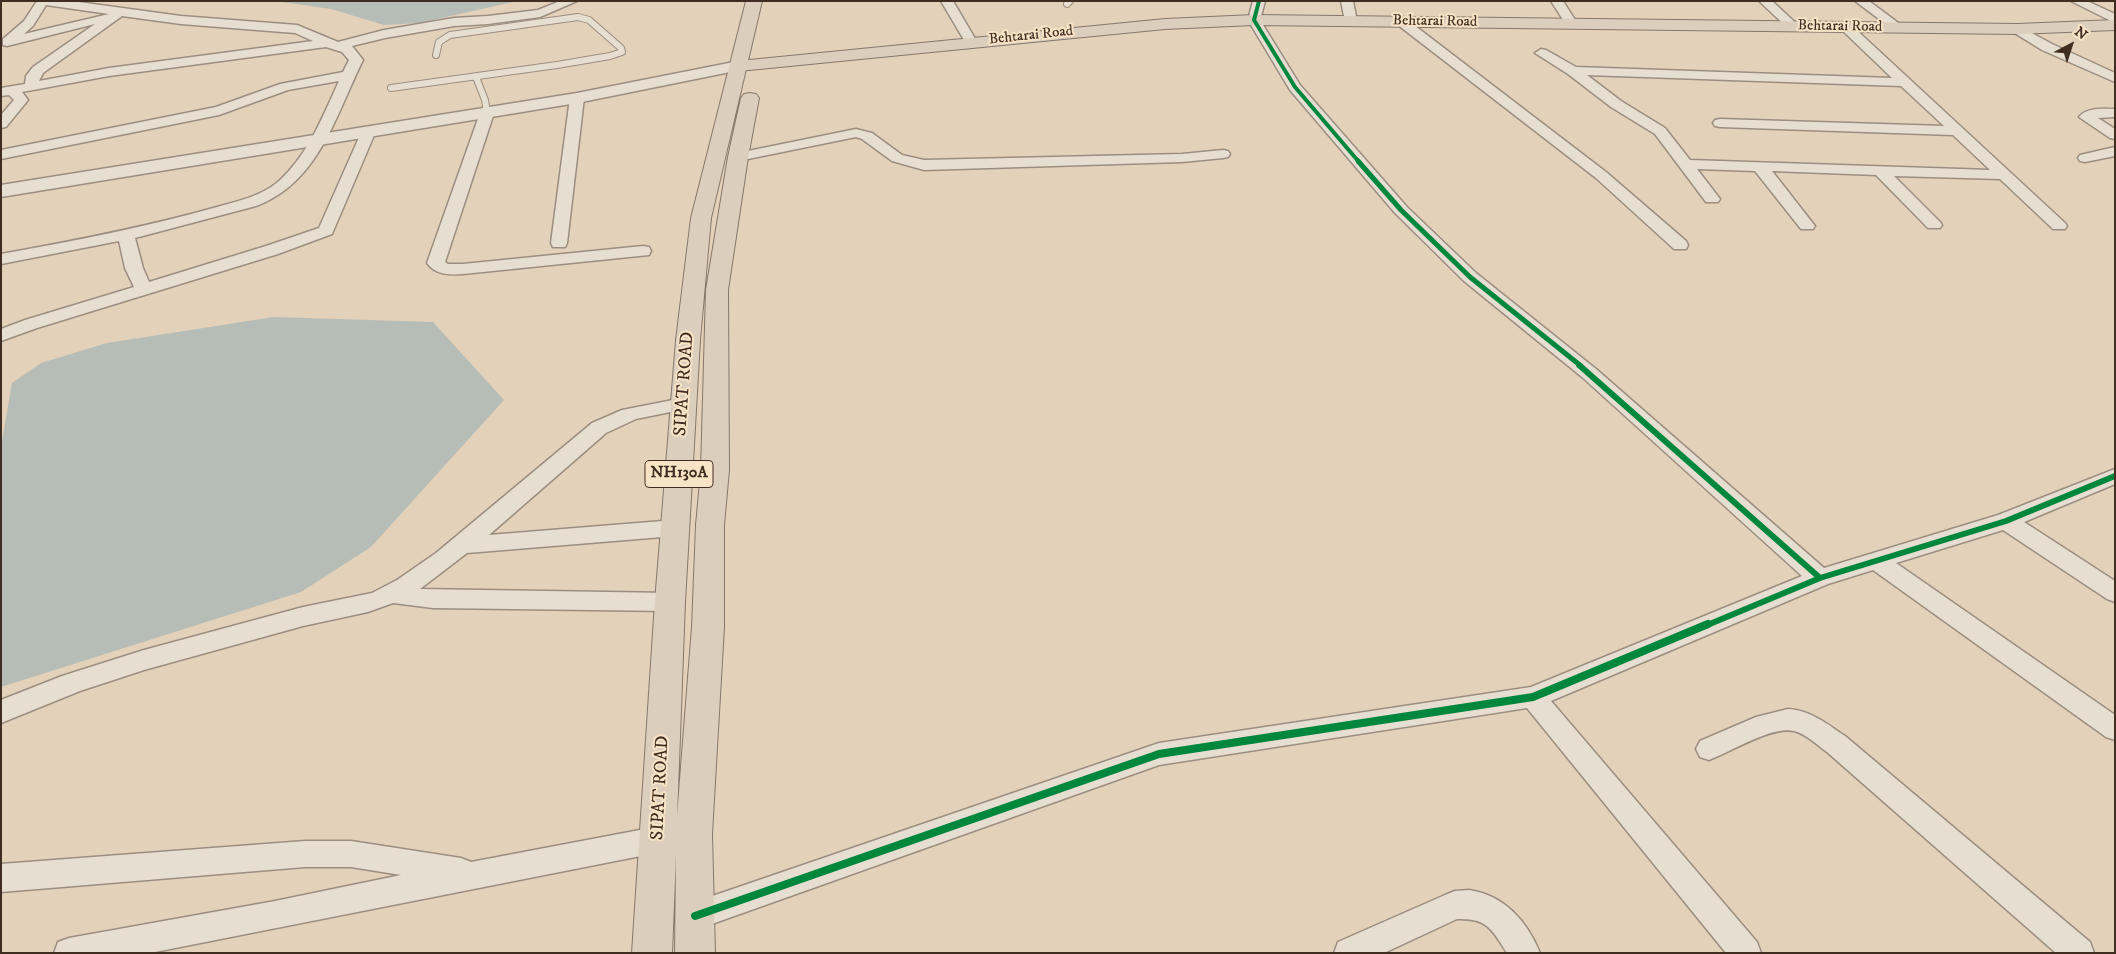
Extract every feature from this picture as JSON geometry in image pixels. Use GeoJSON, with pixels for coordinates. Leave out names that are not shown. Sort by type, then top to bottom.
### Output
{"type":"FeatureCollection","features":[{"type":"Feature","properties":{"kind":"main road","name":"SIPAT ROAD"},"geometry":{"type":"LineString","coordinates":[[695,953],[694,834],[708,627],[710,525],[715,470],[717,290],[738,157],[754,1]]}},
{"type":"Feature","properties":{"kind":"main road","name":"SIPAT ROAD"},"geometry":{"type":"LineString","coordinates":[[652,953],[670,602],[683,404],[701,218],[748,64],[770,1]]}},
{"type":"Feature","properties":{"kind":"main road","name":"Behtarai Road"},"geometry":{"type":"LineString","coordinates":[[748,64],[1165,24],[1254,20],[2017,29],[2115,25]]}},
{"type":"Feature","properties":{"kind":"street"},"geometry":{"type":"LineString","coordinates":[[1,259],[126,235],[232,208],[273,192],[291,178],[318,140],[356,60],[347,49],[297,29],[115,15],[43,1],[29,23],[4,44]]}},
{"type":"Feature","properties":{"kind":"street"},"geometry":{"type":"LineString","coordinates":[[7,91],[109,72],[332,44],[454,22],[488,20],[540,13],[571,1]]}},
{"type":"Feature","properties":{"kind":"street"},"geometry":{"type":"LineString","coordinates":[[947,1],[971,42]]}},
{"type":"Feature","properties":{"kind":"street"},"geometry":{"type":"LineString","coordinates":[[1259,1],[1254,20],[1295,87],[1401,210],[1470,277],[1589,373],[1820,578]]}},
{"type":"Feature","properties":{"kind":"street"},"geometry":{"type":"LineString","coordinates":[[1347,1],[1351,21]]}},
{"type":"Feature","properties":{"kind":"street"},"geometry":{"type":"LineString","coordinates":[[1557,1],[1571,23]]}},
{"type":"Feature","properties":{"kind":"street"},"geometry":{"type":"LineString","coordinates":[[1765,1],[1794,27]]}},
{"type":"Feature","properties":{"kind":"street"},"geometry":{"type":"LineString","coordinates":[[1861,1],[1899,28]]}},
{"type":"Feature","properties":{"kind":"street"},"geometry":{"type":"LineString","coordinates":[[2077,1],[2115,19]]}},
{"type":"Feature","properties":{"kind":"street"},"geometry":{"type":"LineString","coordinates":[[4,44],[115,15]]}},
{"type":"Feature","properties":{"kind":"street"},"geometry":{"type":"LineString","coordinates":[[30,86],[33,76],[38,70],[115,15]]}},
{"type":"Feature","properties":{"kind":"street"},"geometry":{"type":"LineString","coordinates":[[1402,22],[1601,175],[1680,245]]}},
{"type":"Feature","properties":{"kind":"street"},"geometry":{"type":"LineString","coordinates":[[1847,28],[2006,175],[2058,226]]}},
{"type":"Feature","properties":{"kind":"street"},"geometry":{"type":"LineString","coordinates":[[2017,29],[2047,47],[2115,78]]}},
{"type":"Feature","properties":{"kind":"street"},"geometry":{"type":"LineString","coordinates":[[1541,53],[1572,71],[1616,104],[1660,132],[1712,199]]}},
{"type":"Feature","properties":{"kind":"street"},"geometry":{"type":"LineString","coordinates":[[1,191],[577,98],[748,64]]}},
{"type":"Feature","properties":{"kind":"street"},"geometry":{"type":"LineString","coordinates":[[1572,71],[1904,82]]}},
{"type":"Feature","properties":{"kind":"street"},"geometry":{"type":"LineString","coordinates":[[1,155],[219,111],[285,87],[348,75]]}},
{"type":"Feature","properties":{"kind":"street"},"geometry":{"type":"LineString","coordinates":[[1,124],[21,100],[7,91]]}},
{"type":"Feature","properties":{"kind":"street"},"geometry":{"type":"LineString","coordinates":[[559,242],[577,98]]}},
{"type":"Feature","properties":{"kind":"street"},"geometry":{"type":"LineString","coordinates":[[487,113],[436,263],[439,267],[464,269],[643,251]]}},
{"type":"Feature","properties":{"kind":"street"},"geometry":{"type":"LineString","coordinates":[[2115,113],[2092,114],[2086,117],[2115,136]]}},
{"type":"Feature","properties":{"kind":"street"},"geometry":{"type":"LineString","coordinates":[[1720,123],[1957,131]]}},
{"type":"Feature","properties":{"kind":"street"},"geometry":{"type":"LineString","coordinates":[[738,157],[856,132],[868,136],[897,158],[924,164],[1182,158],[1222,154]]}},
{"type":"Feature","properties":{"kind":"street"},"geometry":{"type":"LineString","coordinates":[[1,336],[31,324],[326,231],[368,133]]}},
{"type":"Feature","properties":{"kind":"street"},"geometry":{"type":"LineString","coordinates":[[2085,158],[2115,151]]}},
{"type":"Feature","properties":{"kind":"street"},"geometry":{"type":"LineString","coordinates":[[1686,164],[2006,175]]}},
{"type":"Feature","properties":{"kind":"street"},"geometry":{"type":"LineString","coordinates":[[1761,168],[1807,226]]}},
{"type":"Feature","properties":{"kind":"street"},"geometry":{"type":"LineString","coordinates":[[1881,171],[1934,225]]}},
{"type":"Feature","properties":{"kind":"street"},"geometry":{"type":"LineString","coordinates":[[126,235],[134,268],[144,289]]}},
{"type":"Feature","properties":{"kind":"street"},"geometry":{"type":"LineString","coordinates":[[1,712],[118,668],[298,617],[362,604],[391,594],[415,580],[462,545],[599,428],[611,420],[624,415],[683,404]]}},
{"type":"Feature","properties":{"kind":"street"},"geometry":{"type":"LineString","coordinates":[[695,916],[1159,754],[1533,697],[1820,578],[2006,521],[2115,476]]}},
{"type":"Feature","properties":{"kind":"street"},"geometry":{"type":"LineString","coordinates":[[2006,521],[2115,593]]}},
{"type":"Feature","properties":{"kind":"street"},"geometry":{"type":"LineString","coordinates":[[462,545],[675,528]]}},
{"type":"Feature","properties":{"kind":"street"},"geometry":{"type":"LineString","coordinates":[[1876,561],[2115,729]]}},
{"type":"Feature","properties":{"kind":"street"},"geometry":{"type":"LineString","coordinates":[[391,594],[433,599],[670,602]]}},
{"type":"Feature","properties":{"kind":"street"},"geometry":{"type":"LineString","coordinates":[[1533,697],[1746,953]]}},
{"type":"Feature","properties":{"kind":"street"},"geometry":{"type":"LineString","coordinates":[[1709,750],[1782,719],[1796,720],[1809,725],[1836,744],[2079,953]]}},
{"type":"Feature","properties":{"kind":"street"},"geometry":{"type":"LineString","coordinates":[[69,953],[275,916],[304,908],[694,834]]}},
{"type":"Feature","properties":{"kind":"street"},"geometry":{"type":"LineString","coordinates":[[1,878],[305,854],[351,854],[477,875]]}},
{"type":"Feature","properties":{"kind":"street"},"geometry":{"type":"LineString","coordinates":[[1349,953],[1455,905],[1472,903],[1485,906],[1501,918],[1525,953]]}},
{"type":"Feature","properties":{"kind":"lane"},"geometry":{"type":"LineString","coordinates":[[392,88],[476,77],[610,56],[622,52],[621,48],[589,20],[578,17],[450,35],[440,39],[436,55]]}},
{"type":"Feature","properties":{"kind":"lane"},"geometry":{"type":"LineString","coordinates":[[476,77],[487,113]]}},
{"type":"Feature","properties":{"kind":"shaded area"},"geometry":{"type":"Polygon","coordinates":[[[275,1],[518,1],[419,23],[384,25],[331,9],[275,1]]]}},
{"type":"Feature","properties":{"kind":"shaded area"},"geometry":{"type":"Polygon","coordinates":[[[274,317],[433,322],[504,400],[371,547],[301,592],[1,687],[1,447],[12,383],[41,363],[107,343],[274,317]]]}},
{"type":"Feature","properties":{"kind":"cycle path"},"geometry":{"type":"LineString","coordinates":[[1259,1],[1254,20],[1295,87],[1401,210],[1470,277],[1589,373],[1820,578]]}},
{"type":"Feature","properties":{"kind":"cycle path"},"geometry":{"type":"LineString","coordinates":[[695,916],[1159,754],[1533,697],[1820,578],[2006,521],[2115,476]]}}]}
